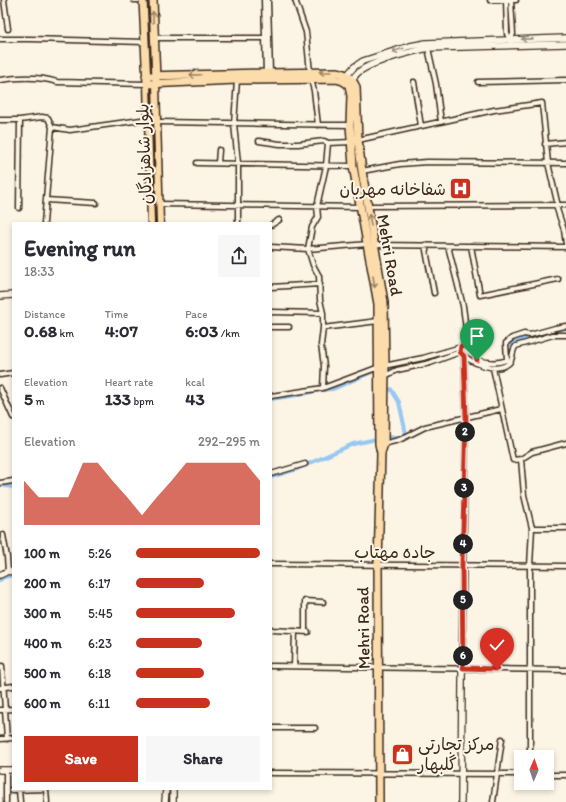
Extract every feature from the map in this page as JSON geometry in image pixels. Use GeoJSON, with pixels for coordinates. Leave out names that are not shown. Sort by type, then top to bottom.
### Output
{"type":"FeatureCollection","features":[{"type":"Feature","properties":{"kind":"highway"},"geometry":{"type":"LineString","coordinates":[[143,0],[147,84],[156,80],[268,76],[310,76],[348,80]]}},
{"type":"Feature","properties":{"kind":"highway"},"geometry":{"type":"LineString","coordinates":[[153,0],[156,80]]}},
{"type":"Feature","properties":{"kind":"highway"},"geometry":{"type":"LineString","coordinates":[[146,76],[156,80],[236,80],[268,76]]}},
{"type":"Feature","properties":{"kind":"highway","name":"Mehri Road"},"geometry":{"type":"LineString","coordinates":[[348,80],[351,96],[350,125],[362,171],[363,206]]}},
{"type":"Feature","properties":{"kind":"highway","name":"Mehri Road"},"geometry":{"type":"LineString","coordinates":[[348,80],[356,87],[353,166],[384,302],[382,444]]}},
{"type":"Feature","properties":{"kind":"highway","name":"Mehri Road"},"geometry":{"type":"LineString","coordinates":[[371,244],[378,304],[382,366],[385,376],[378,565],[379,802]]}},
{"type":"Feature","properties":{"kind":"main road","name":"بلوار شاهزادگان"},"geometry":{"type":"LineString","coordinates":[[156,80],[160,222]]}},
{"type":"Feature","properties":{"kind":"main road","name":"بلوار شاهزادگان"},"geometry":{"type":"LineString","coordinates":[[147,84],[151,222]]}},
{"type":"Feature","properties":{"kind":"street"},"geometry":{"type":"LineString","coordinates":[[4,0],[8,29]]}},
{"type":"Feature","properties":{"kind":"street"},"geometry":{"type":"LineString","coordinates":[[134,0],[143,0]]}},
{"type":"Feature","properties":{"kind":"street"},"geometry":{"type":"LineString","coordinates":[[264,0],[264,38],[268,76]]}},
{"type":"Feature","properties":{"kind":"street"},"geometry":{"type":"LineString","coordinates":[[268,0],[268,76]]}},
{"type":"Feature","properties":{"kind":"street"},"geometry":{"type":"LineString","coordinates":[[295,0],[306,32],[310,76],[314,91],[318,125]]}},
{"type":"Feature","properties":{"kind":"street"},"geometry":{"type":"LineString","coordinates":[[490,0],[516,0]]}},
{"type":"Feature","properties":{"kind":"street"},"geometry":{"type":"LineString","coordinates":[[506,0],[507,34],[510,42]]}},
{"type":"Feature","properties":{"kind":"street"},"geometry":{"type":"LineString","coordinates":[[510,42],[513,34],[511,0]]}},
{"type":"Feature","properties":{"kind":"street"},"geometry":{"type":"LineString","coordinates":[[154,38],[264,38]]}},
{"type":"Feature","properties":{"kind":"street"},"geometry":{"type":"LineString","coordinates":[[348,80],[366,67],[428,48],[566,38]]}},
{"type":"Feature","properties":{"kind":"street"},"geometry":{"type":"LineString","coordinates":[[0,39],[144,42]]}},
{"type":"Feature","properties":{"kind":"street"},"geometry":{"type":"LineString","coordinates":[[348,80],[354,67],[362,61],[410,46],[426,43],[510,42],[566,44]]}},
{"type":"Feature","properties":{"kind":"street"},"geometry":{"type":"LineString","coordinates":[[428,48],[436,84],[441,122]]}},
{"type":"Feature","properties":{"kind":"street"},"geometry":{"type":"LineString","coordinates":[[0,80],[15,78],[44,78],[57,82],[147,84]]}},
{"type":"Feature","properties":{"kind":"street"},"geometry":{"type":"LineString","coordinates":[[236,80],[234,124],[238,163],[238,222]]}},
{"type":"Feature","properties":{"kind":"street"},"geometry":{"type":"LineString","coordinates":[[478,82],[566,80]]}},
{"type":"Feature","properties":{"kind":"street"},"geometry":{"type":"LineString","coordinates":[[414,82],[421,126]]}},
{"type":"Feature","properties":{"kind":"street"},"geometry":{"type":"LineString","coordinates":[[259,141],[280,144],[298,144],[324,141],[328,144],[355,141],[494,110],[542,103],[548,163],[566,244]]}},
{"type":"Feature","properties":{"kind":"street"},"geometry":{"type":"LineString","coordinates":[[0,120],[20,120],[42,117],[48,118],[52,127],[44,222]]}},
{"type":"Feature","properties":{"kind":"street"},"geometry":{"type":"LineString","coordinates":[[52,127],[70,130],[147,118]]}},
{"type":"Feature","properties":{"kind":"street"},"geometry":{"type":"LineString","coordinates":[[19,208],[20,120]]}},
{"type":"Feature","properties":{"kind":"street"},"geometry":{"type":"LineString","coordinates":[[158,122],[350,125]]}},
{"type":"Feature","properties":{"kind":"street"},"geometry":{"type":"LineString","coordinates":[[545,144],[566,142]]}},
{"type":"Feature","properties":{"kind":"street"},"geometry":{"type":"LineString","coordinates":[[323,388],[324,366],[321,345],[324,328],[320,300],[320,284],[319,276],[313,266],[308,249],[312,227],[318,217],[317,206],[326,166],[328,144]]}},
{"type":"Feature","properties":{"kind":"street"},"geometry":{"type":"LineString","coordinates":[[218,163],[219,150]]}},
{"type":"Feature","properties":{"kind":"street"},"geometry":{"type":"LineString","coordinates":[[362,171],[400,164],[427,162],[566,163]]}},
{"type":"Feature","properties":{"kind":"street"},"geometry":{"type":"LineString","coordinates":[[197,163],[353,166]]}},
{"type":"Feature","properties":{"kind":"street"},"geometry":{"type":"LineString","coordinates":[[46,200],[96,203]]}},
{"type":"Feature","properties":{"kind":"street"},"geometry":{"type":"LineString","coordinates":[[159,204],[317,206],[566,205]]}},
{"type":"Feature","properties":{"kind":"street"},"geometry":{"type":"LineString","coordinates":[[272,224],[279,220]]}},
{"type":"Feature","properties":{"kind":"street"},"geometry":{"type":"LineString","coordinates":[[272,247],[308,249],[371,244],[566,247]]}},
{"type":"Feature","properties":{"kind":"street"},"geometry":{"type":"LineString","coordinates":[[425,245],[434,293]]}},
{"type":"Feature","properties":{"kind":"street"},"geometry":{"type":"LineString","coordinates":[[448,246],[463,306],[468,345],[475,352],[477,360],[485,363],[507,360],[506,343],[512,338],[524,334],[530,335],[566,326]]}},
{"type":"Feature","properties":{"kind":"street"},"geometry":{"type":"LineString","coordinates":[[471,246],[480,295],[558,279]]}},
{"type":"Feature","properties":{"kind":"street"},"geometry":{"type":"LineString","coordinates":[[272,286],[320,284]]}},
{"type":"Feature","properties":{"kind":"street"},"geometry":{"type":"LineString","coordinates":[[0,296],[12,295]]}},
{"type":"Feature","properties":{"kind":"street"},"geometry":{"type":"LineString","coordinates":[[272,312],[323,313]]}},
{"type":"Feature","properties":{"kind":"street"},"geometry":{"type":"LineString","coordinates":[[324,328],[378,321]]}},
{"type":"Feature","properties":{"kind":"street"},"geometry":{"type":"LineString","coordinates":[[272,327],[289,327]]}},
{"type":"Feature","properties":{"kind":"street"},"geometry":{"type":"LineString","coordinates":[[460,352],[479,365],[493,368],[508,364],[512,360],[513,350],[516,346],[553,335],[566,335]]}},
{"type":"Feature","properties":{"kind":"street"},"geometry":{"type":"LineString","coordinates":[[272,396],[323,388],[382,366],[423,358],[468,345]]}},
{"type":"Feature","properties":{"kind":"street"},"geometry":{"type":"LineString","coordinates":[[460,352],[461,346]]}},
{"type":"Feature","properties":{"kind":"street"},"geometry":{"type":"LineString","coordinates":[[385,376],[397,370],[430,363],[460,352]]}},
{"type":"Feature","properties":{"kind":"street"},"geometry":{"type":"LineString","coordinates":[[461,802],[463,668],[462,565],[466,418],[464,356]]}},
{"type":"Feature","properties":{"kind":"street"},"geometry":{"type":"LineString","coordinates":[[493,368],[513,460],[521,459],[532,452],[566,443]]}},
{"type":"Feature","properties":{"kind":"street"},"geometry":{"type":"LineString","coordinates":[[0,375],[12,373]]}},
{"type":"Feature","properties":{"kind":"street"},"geometry":{"type":"LineString","coordinates":[[0,388],[12,415]]}},
{"type":"Feature","properties":{"kind":"street"},"geometry":{"type":"LineString","coordinates":[[382,444],[399,440],[425,427],[501,409]]}},
{"type":"Feature","properties":{"kind":"street"},"geometry":{"type":"LineString","coordinates":[[521,459],[524,495],[532,528],[530,566],[530,750]]}},
{"type":"Feature","properties":{"kind":"street"},"geometry":{"type":"LineString","coordinates":[[272,474],[305,464]]}},
{"type":"Feature","properties":{"kind":"street"},"geometry":{"type":"LineString","coordinates":[[0,483],[12,481]]}},
{"type":"Feature","properties":{"kind":"street"},"geometry":{"type":"LineString","coordinates":[[532,528],[566,528]]}},
{"type":"Feature","properties":{"kind":"street"},"geometry":{"type":"LineString","coordinates":[[0,575],[10,571],[3,535]]}},
{"type":"Feature","properties":{"kind":"street","name":"جاده مهتاب"},"geometry":{"type":"LineString","coordinates":[[272,564],[566,566]]}},
{"type":"Feature","properties":{"kind":"street"},"geometry":{"type":"LineString","coordinates":[[272,629],[306,632],[305,602],[323,602]]}},
{"type":"Feature","properties":{"kind":"street"},"geometry":{"type":"LineString","coordinates":[[294,666],[295,631]]}},
{"type":"Feature","properties":{"kind":"street"},"geometry":{"type":"LineString","coordinates":[[2,666],[2,710],[7,739]]}},
{"type":"Feature","properties":{"kind":"street"},"geometry":{"type":"LineString","coordinates":[[272,666],[566,670]]}},
{"type":"Feature","properties":{"kind":"street"},"geometry":{"type":"LineString","coordinates":[[2,688],[12,686]]}},
{"type":"Feature","properties":{"kind":"street"},"geometry":{"type":"LineString","coordinates":[[2,710],[12,709]]}},
{"type":"Feature","properties":{"kind":"street"},"geometry":{"type":"LineString","coordinates":[[272,728],[315,728]]}},
{"type":"Feature","properties":{"kind":"street"},"geometry":{"type":"LineString","coordinates":[[0,739],[12,738]]}},
{"type":"Feature","properties":{"kind":"street"},"geometry":{"type":"LineString","coordinates":[[493,802],[502,739]]}},
{"type":"Feature","properties":{"kind":"street"},"geometry":{"type":"LineString","coordinates":[[3,770],[6,802]]}},
{"type":"Feature","properties":{"kind":"street"},"geometry":{"type":"LineString","coordinates":[[272,773],[514,774]]}},
{"type":"Feature","properties":{"kind":"street"},"geometry":{"type":"LineString","coordinates":[[554,775],[566,776]]}},
{"type":"Feature","properties":{"kind":"street"},"geometry":{"type":"LineString","coordinates":[[11,790],[19,790],[20,802]]}},
{"type":"Feature","properties":{"kind":"street"},"geometry":{"type":"LineString","coordinates":[[45,790],[46,802]]}},
{"type":"Feature","properties":{"kind":"street"},"geometry":{"type":"LineString","coordinates":[[165,802],[166,790]]}},
{"type":"Feature","properties":{"kind":"street"},"geometry":{"type":"LineString","coordinates":[[173,790],[173,802]]}},
{"type":"Feature","properties":{"kind":"waterway"},"geometry":{"type":"LineString","coordinates":[[546,332],[566,328]]}},
{"type":"Feature","properties":{"kind":"waterway"},"geometry":{"type":"LineString","coordinates":[[508,352],[508,346],[512,343],[534,335]]}},
{"type":"Feature","properties":{"kind":"waterway"},"geometry":{"type":"LineString","coordinates":[[397,365],[412,364],[441,356],[454,350]]}},
{"type":"Feature","properties":{"kind":"waterway"},"geometry":{"type":"LineString","coordinates":[[492,364],[501,365],[508,360]]}},
{"type":"Feature","properties":{"kind":"waterway"},"geometry":{"type":"LineString","coordinates":[[389,370],[397,365]]}},
{"type":"Feature","properties":{"kind":"waterway"},"geometry":{"type":"LineString","coordinates":[[272,399],[304,394],[317,390],[333,389],[372,372]]}},
{"type":"Feature","properties":{"kind":"waterway"},"geometry":{"type":"LineString","coordinates":[[389,437],[399,439],[406,434],[399,402],[391,389]]}},
{"type":"Feature","properties":{"kind":"waterway"},"geometry":{"type":"LineString","coordinates":[[272,477],[297,469],[353,444],[372,440]]}},
{"type":"Feature","properties":{"kind":"waterway"},"geometry":{"type":"LineString","coordinates":[[0,485],[12,487]]}},
{"type":"Feature","properties":{"kind":"waterway"},"geometry":{"type":"LineString","coordinates":[[0,580],[4,577],[12,575]]}},
{"type":"Feature","properties":{"kind":"place","name":"شفاخانه مهربان"},"geometry":{"type":"Point","coordinates":[461,189]}},
{"type":"Feature","properties":{"kind":"place","name":"مرکز تجارتی گلبهار"},"geometry":{"type":"Point","coordinates":[402,754]}},
{"type":"Feature","properties":{"kind":"route"},"geometry":{"type":"LineString","coordinates":[[477,360],[475,352],[472,348],[468,345],[461,346],[460,352],[464,356],[466,418],[462,565],[463,668],[497,669]]}}]}
